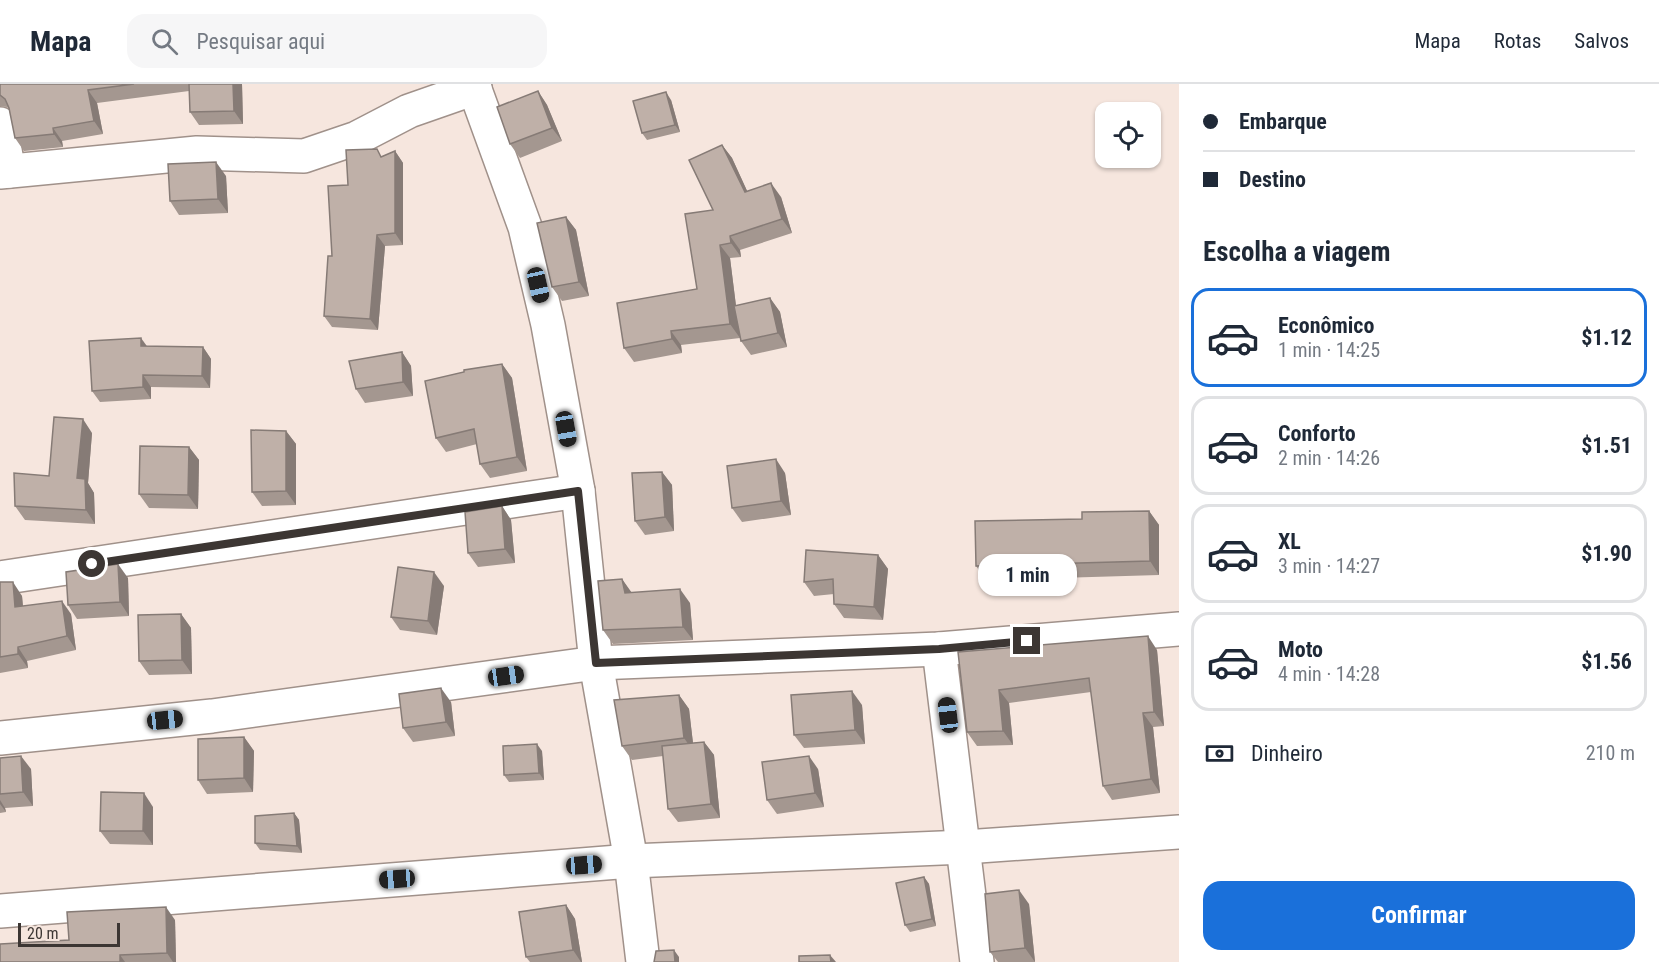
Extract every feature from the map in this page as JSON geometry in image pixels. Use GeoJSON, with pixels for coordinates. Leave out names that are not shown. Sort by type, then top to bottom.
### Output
{"type":"FeatureCollection","features":[{"type":"Feature","properties":{"kind":"street"},"geometry":{"type":"LineString","coordinates":[[0,124],[4,171],[197,153],[304,156],[357,138],[410,111],[474,86],[525,226],[548,325],[578,491],[596,663],[631,861],[643,962]]}},
{"type":"Feature","properties":{"kind":"street"},"geometry":{"type":"LineString","coordinates":[[0,578],[578,491]]}},
{"type":"Feature","properties":{"kind":"street"},"geometry":{"type":"LineString","coordinates":[[0,738],[212,716],[596,663],[939,649],[1179,629]]}},
{"type":"Feature","properties":{"kind":"street"},"geometry":{"type":"LineString","coordinates":[[939,649],[965,847],[977,962]]}},
{"type":"Feature","properties":{"kind":"street"},"geometry":{"type":"LineString","coordinates":[[0,911],[631,861],[965,847],[1179,832]]}},
{"type":"Feature","properties":{"kind":"building"},"geometry":{"type":"Polygon","coordinates":[[[0,84],[134,84],[88,90],[94,121],[53,128],[54,134],[15,138],[9,108],[5,99],[0,95],[0,84]]]}},
{"type":"Feature","properties":{"kind":"building"},"geometry":{"type":"Polygon","coordinates":[[[189,84],[233,84],[234,111],[190,112],[189,84]]]}},
{"type":"Feature","properties":{"kind":"building"},"geometry":{"type":"Polygon","coordinates":[[[538,91],[552,128],[510,144],[497,107],[538,91]]]}},
{"type":"Feature","properties":{"kind":"building"},"geometry":{"type":"Polygon","coordinates":[[[666,92],[675,125],[642,133],[633,101],[666,92]]]}},
{"type":"Feature","properties":{"kind":"building"},"geometry":{"type":"Polygon","coordinates":[[[722,145],[745,192],[771,183],[782,219],[730,236],[731,243],[720,245],[730,324],[671,331],[672,339],[624,348],[617,303],[697,289],[685,214],[713,210],[689,160],[722,145]]]}},
{"type":"Feature","properties":{"kind":"building"},"geometry":{"type":"Polygon","coordinates":[[[377,149],[381,157],[395,151],[395,233],[377,235],[370,319],[324,316],[328,256],[332,256],[328,186],[348,185],[346,150],[377,149]]]}},
{"type":"Feature","properties":{"kind":"building"},"geometry":{"type":"Polygon","coordinates":[[[216,162],[218,199],[170,201],[168,164],[216,162]]]}},
{"type":"Feature","properties":{"kind":"building"},"geometry":{"type":"Polygon","coordinates":[[[566,217],[579,282],[552,287],[537,223],[566,217]]]}},
{"type":"Feature","properties":{"kind":"building"},"geometry":{"type":"Polygon","coordinates":[[[770,298],[778,333],[741,341],[734,306],[770,298]]]}},
{"type":"Feature","properties":{"kind":"building"},"geometry":{"type":"Polygon","coordinates":[[[141,338],[141,346],[203,347],[202,376],[143,375],[143,387],[92,391],[89,341],[141,338]]]}},
{"type":"Feature","properties":{"kind":"building"},"geometry":{"type":"Polygon","coordinates":[[[402,352],[403,382],[356,389],[349,361],[402,352]]]}},
{"type":"Feature","properties":{"kind":"building"},"geometry":{"type":"Polygon","coordinates":[[[502,364],[517,457],[480,464],[474,429],[436,438],[425,381],[464,372],[464,370],[502,364]]]}},
{"type":"Feature","properties":{"kind":"building"},"geometry":{"type":"Polygon","coordinates":[[[54,417],[83,419],[77,478],[85,479],[86,510],[15,506],[14,473],[49,476],[54,417]]]}},
{"type":"Feature","properties":{"kind":"building"},"geometry":{"type":"Polygon","coordinates":[[[251,430],[286,431],[286,491],[252,492],[251,430]]]}},
{"type":"Feature","properties":{"kind":"building"},"geometry":{"type":"Polygon","coordinates":[[[140,446],[189,447],[188,495],[139,494],[140,446]]]}},
{"type":"Feature","properties":{"kind":"building"},"geometry":{"type":"Polygon","coordinates":[[[776,459],[781,501],[732,508],[727,466],[776,459]]]}},
{"type":"Feature","properties":{"kind":"building"},"geometry":{"type":"Polygon","coordinates":[[[662,472],[665,517],[635,521],[632,473],[662,472]]]}},
{"type":"Feature","properties":{"kind":"building"},"geometry":{"type":"Polygon","coordinates":[[[502,506],[505,549],[468,553],[465,512],[502,506]]]}},
{"type":"Feature","properties":{"kind":"building"},"geometry":{"type":"Polygon","coordinates":[[[1149,511],[1150,561],[976,566],[975,521],[1082,519],[1082,512],[1149,511]]]}},
{"type":"Feature","properties":{"kind":"building"},"geometry":{"type":"Polygon","coordinates":[[[806,550],[878,555],[874,607],[834,604],[833,579],[804,582],[806,550]]]}},
{"type":"Feature","properties":{"kind":"building"},"geometry":{"type":"Polygon","coordinates":[[[118,564],[120,602],[68,605],[66,572],[118,564]]]}},
{"type":"Feature","properties":{"kind":"building"},"geometry":{"type":"Polygon","coordinates":[[[398,567],[434,572],[428,621],[391,617],[398,567]]]}},
{"type":"Feature","properties":{"kind":"building"},"geometry":{"type":"Polygon","coordinates":[[[622,579],[625,593],[680,589],[683,627],[603,630],[598,581],[622,579]]]}},
{"type":"Feature","properties":{"kind":"building"},"geometry":{"type":"Polygon","coordinates":[[[0,582],[13,582],[15,607],[62,601],[67,636],[18,647],[18,654],[0,657],[0,582]]]}},
{"type":"Feature","properties":{"kind":"building"},"geometry":{"type":"Polygon","coordinates":[[[181,614],[182,660],[139,661],[138,615],[181,614]]]}},
{"type":"Feature","properties":{"kind":"building"},"geometry":{"type":"Polygon","coordinates":[[[1148,636],[1154,712],[1143,713],[1151,779],[1103,786],[1089,678],[999,690],[1003,731],[967,732],[958,652],[1148,636]]]}},
{"type":"Feature","properties":{"kind":"building"},"geometry":{"type":"Polygon","coordinates":[[[441,688],[446,722],[403,728],[399,694],[441,688]]]}},
{"type":"Feature","properties":{"kind":"building"},"geometry":{"type":"Polygon","coordinates":[[[852,691],[855,730],[794,735],[791,695],[852,691]]]}},
{"type":"Feature","properties":{"kind":"building"},"geometry":{"type":"Polygon","coordinates":[[[679,695],[684,738],[622,746],[614,700],[679,695]]]}},
{"type":"Feature","properties":{"kind":"building"},"geometry":{"type":"Polygon","coordinates":[[[244,737],[244,778],[198,780],[198,739],[244,737]]]}},
{"type":"Feature","properties":{"kind":"building"},"geometry":{"type":"Polygon","coordinates":[[[704,742],[711,804],[668,809],[662,746],[704,742]]]}},
{"type":"Feature","properties":{"kind":"building"},"geometry":{"type":"Polygon","coordinates":[[[537,744],[539,773],[504,775],[503,746],[537,744]]]}},
{"type":"Feature","properties":{"kind":"building"},"geometry":{"type":"Polygon","coordinates":[[[21,756],[23,792],[0,794],[0,758],[21,756]]]}},
{"type":"Feature","properties":{"kind":"building"},"geometry":{"type":"Polygon","coordinates":[[[809,756],[815,793],[767,800],[762,762],[809,756]]]}},
{"type":"Feature","properties":{"kind":"building"},"geometry":{"type":"Polygon","coordinates":[[[101,792],[144,793],[143,831],[100,831],[101,792]]]}},
{"type":"Feature","properties":{"kind":"building"},"geometry":{"type":"Polygon","coordinates":[[[294,813],[297,846],[255,843],[255,816],[294,813]]]}},
{"type":"Feature","properties":{"kind":"building"},"geometry":{"type":"Polygon","coordinates":[[[924,877],[932,919],[905,925],[896,883],[924,877]]]}},
{"type":"Feature","properties":{"kind":"building"},"geometry":{"type":"Polygon","coordinates":[[[1019,890],[1025,948],[990,952],[985,894],[1019,890]]]}},
{"type":"Feature","properties":{"kind":"building"},"geometry":{"type":"Polygon","coordinates":[[[566,905],[573,950],[526,957],[519,912],[566,905]]]}},
{"type":"Feature","properties":{"kind":"building"},"geometry":{"type":"Polygon","coordinates":[[[166,907],[167,953],[120,955],[120,962],[0,962],[0,944],[69,940],[67,912],[166,907]]]}},
{"type":"Feature","properties":{"kind":"building"},"geometry":{"type":"Polygon","coordinates":[[[674,950],[675,962],[654,962],[656,951],[674,950]]]}},
{"type":"Feature","properties":{"kind":"building"},"geometry":{"type":"Polygon","coordinates":[[[830,955],[831,962],[799,962],[799,956],[830,955]]]}},
{"type":"Feature","properties":{"kind":"route"},"geometry":{"type":"LineString","coordinates":[[92,564],[578,491],[596,663],[939,649],[1027,641]]}}]}
